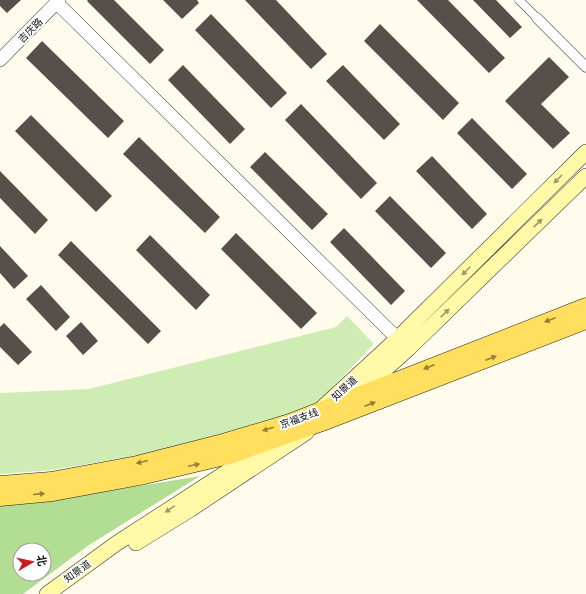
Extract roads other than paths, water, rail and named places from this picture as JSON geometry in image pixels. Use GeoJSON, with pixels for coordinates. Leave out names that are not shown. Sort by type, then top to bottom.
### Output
{"type":"FeatureCollection","features":[{"type":"Feature","properties":{"kind":"main road","name":"知景道"},"geometry":{"type":"LineString","coordinates":[[355,397],[403,344],[586,152]]}},
{"type":"Feature","properties":{"kind":"main road","name":"知景道"},"geometry":{"type":"LineString","coordinates":[[63,594],[84,577],[129,547],[191,509],[320,417],[403,344],[586,176]]}},
{"type":"Feature","properties":{"kind":"main road","name":"京福支线"},"geometry":{"type":"LineString","coordinates":[[0,498],[53,493],[147,475],[229,456],[279,439],[355,397],[586,306]]}},
{"type":"Feature","properties":{"kind":"main road","name":"京福支线"},"geometry":{"type":"LineString","coordinates":[[0,484],[51,480],[137,464],[223,442],[290,422],[320,417],[586,321]]}},
{"type":"Feature","properties":{"kind":"main road","name":"知景道"},"geometry":{"type":"LineString","coordinates":[[47,594],[117,544],[279,439]]}},
{"type":"Feature","properties":{"kind":"street"},"geometry":{"type":"LineString","coordinates":[[519,0],[586,67]]}},
{"type":"Feature","properties":{"kind":"street"},"geometry":{"type":"LineString","coordinates":[[58,1],[403,344]]}},
{"type":"Feature","properties":{"kind":"street","name":"吉庆路"},"geometry":{"type":"LineString","coordinates":[[0,60],[58,1]]}}]}
